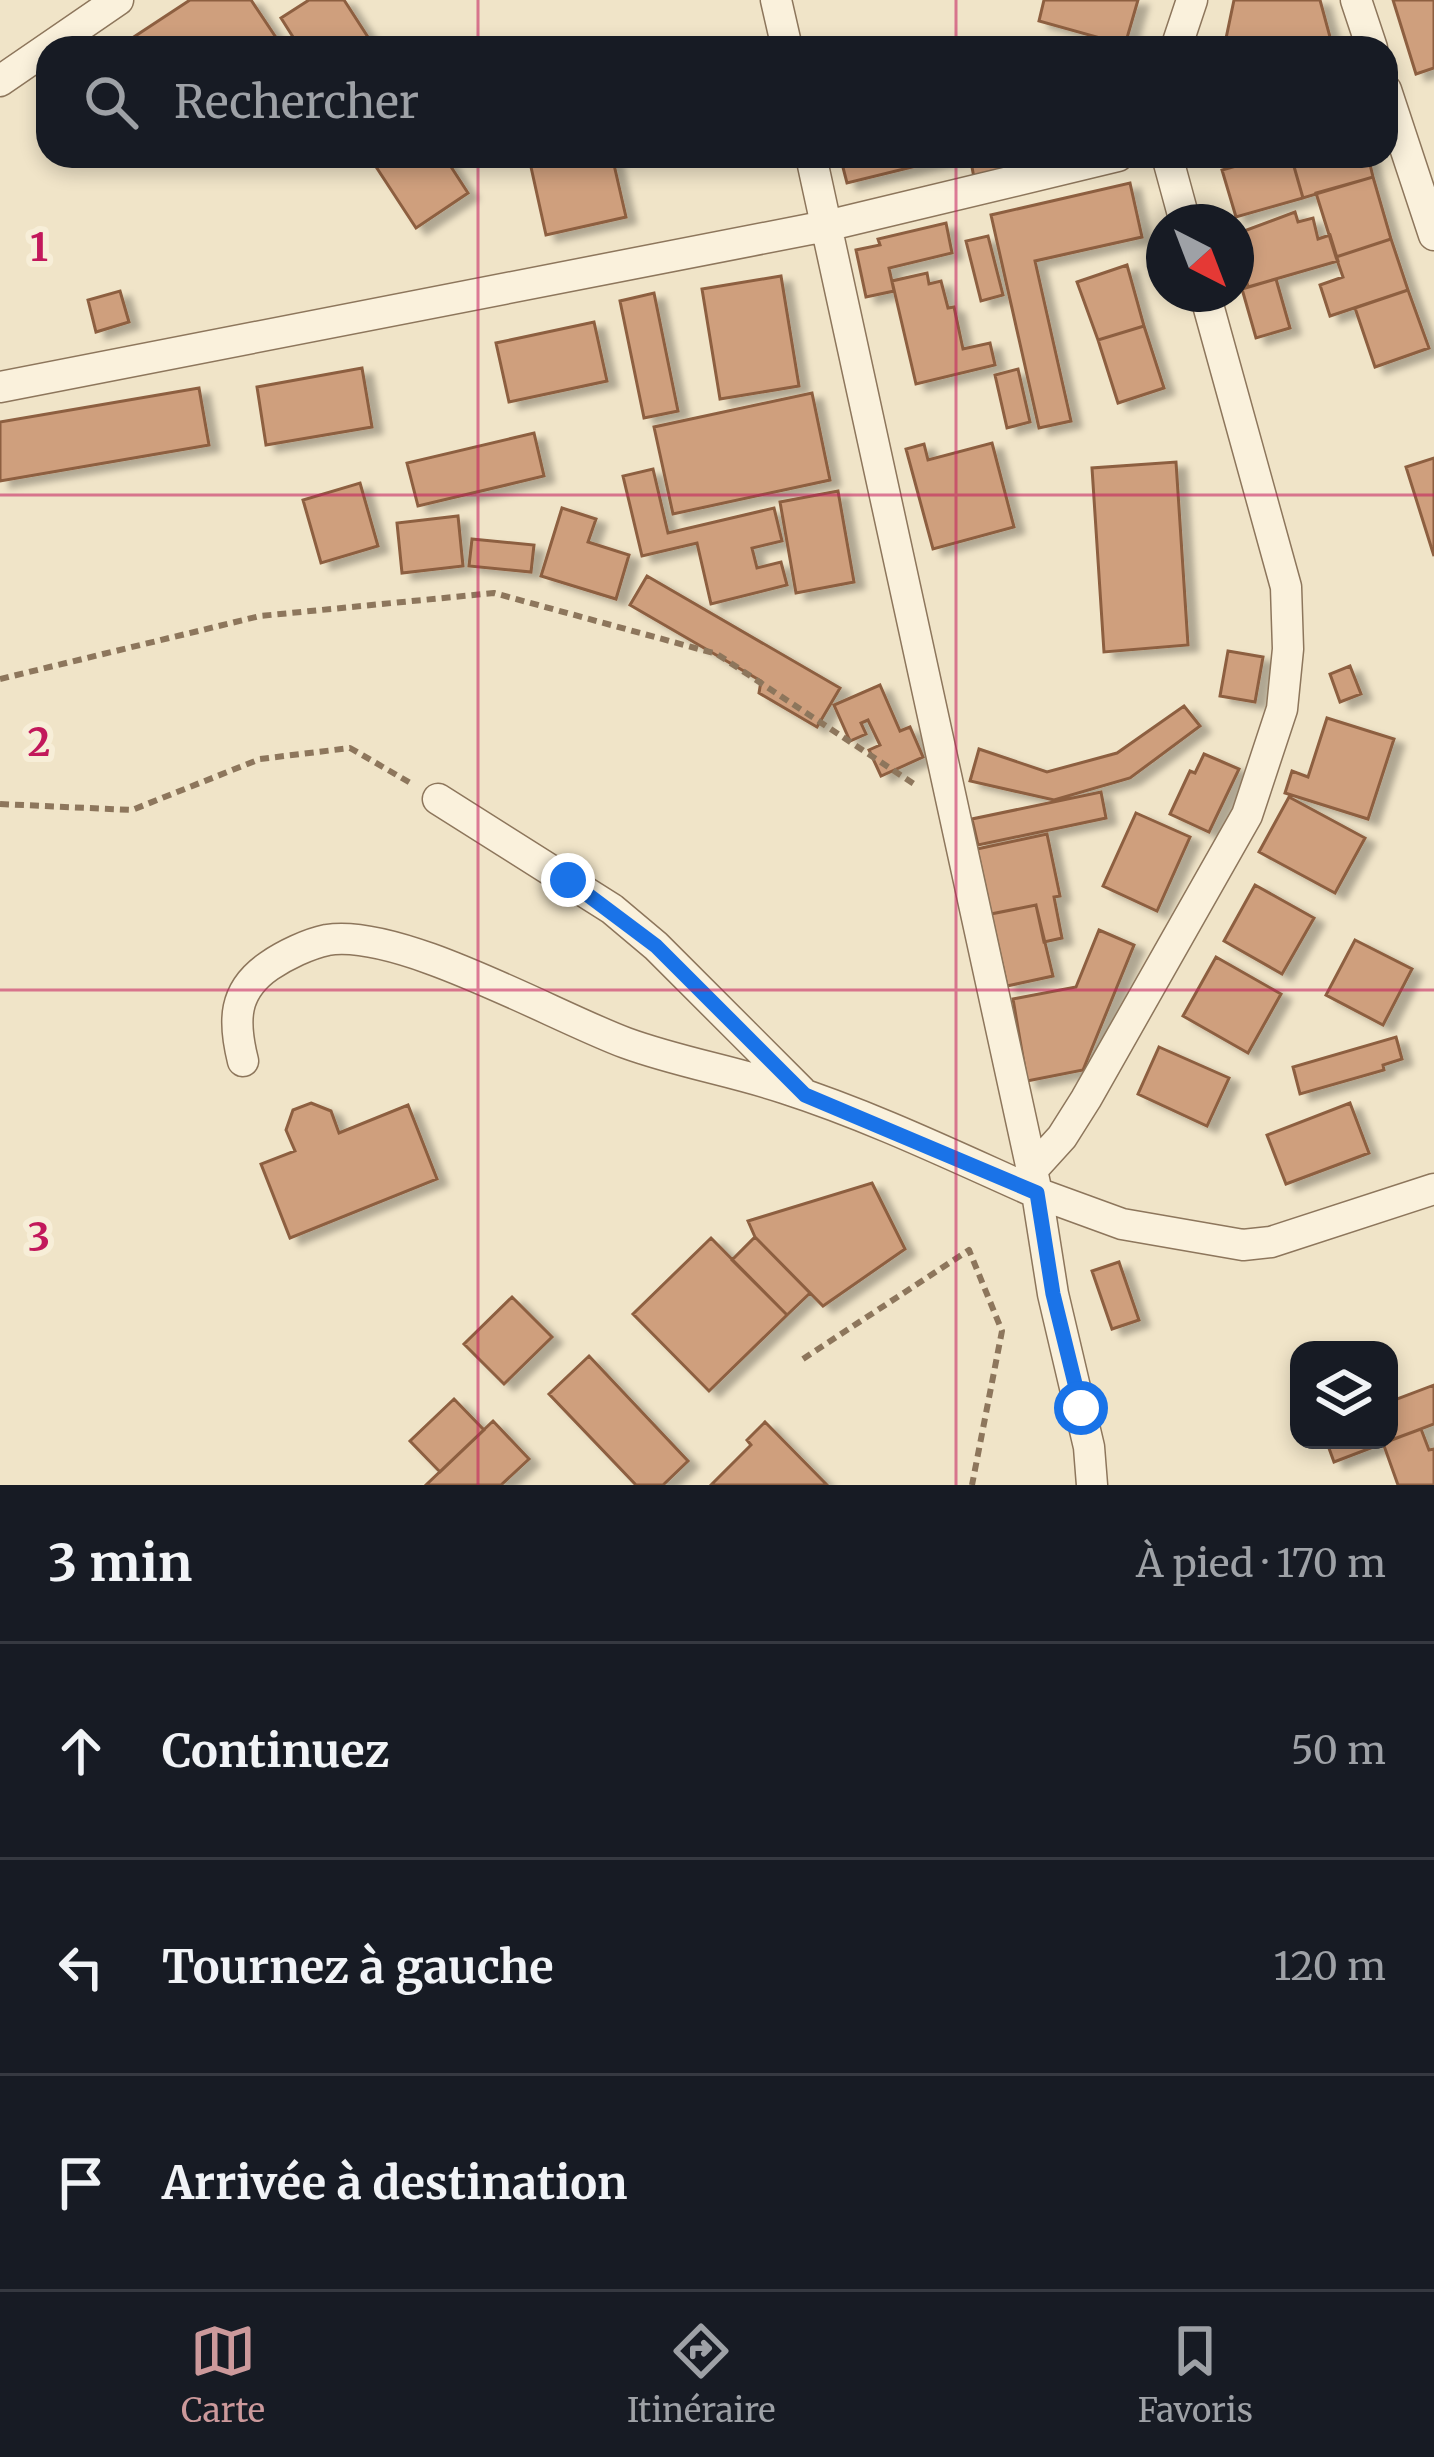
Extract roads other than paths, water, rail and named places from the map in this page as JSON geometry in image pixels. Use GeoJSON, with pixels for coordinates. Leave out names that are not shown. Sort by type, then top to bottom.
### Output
{"type":"FeatureCollection","features":[{"type":"Feature","properties":{"kind":"street"},"geometry":{"type":"LineString","coordinates":[[66,36],[118,0]]}},
{"type":"Feature","properties":{"kind":"street"},"geometry":{"type":"LineString","coordinates":[[776,0],[784,36]]}},
{"type":"Feature","properties":{"kind":"street"},"geometry":{"type":"LineString","coordinates":[[1180,36],[1192,0]]}},
{"type":"Feature","properties":{"kind":"street"},"geometry":{"type":"LineString","coordinates":[[1356,0],[1368,36]]}},
{"type":"Feature","properties":{"kind":"street"},"geometry":{"type":"LineString","coordinates":[[0,81],[36,56]]}},
{"type":"Feature","properties":{"kind":"street"},"geometry":{"type":"LineString","coordinates":[[1398,126],[1434,236]]}},
{"type":"Feature","properties":{"kind":"street"},"geometry":{"type":"LineString","coordinates":[[814,168],[1035,1181],[1093,1485]]}},
{"type":"Feature","properties":{"kind":"street"},"geometry":{"type":"LineString","coordinates":[[0,387],[826,226],[1068,168]]}},
{"type":"Feature","properties":{"kind":"street"},"geometry":{"type":"LineString","coordinates":[[1170,168],[1180,204]]}},
{"type":"Feature","properties":{"kind":"street"},"geometry":{"type":"LineString","coordinates":[[1035,1181],[1246,815],[1282,709],[1288,650],[1286,587],[1210,312]]}},
{"type":"Feature","properties":{"kind":"street"},"geometry":{"type":"LineString","coordinates":[[438,799],[612,909],[656,946],[805,1095]]}},
{"type":"Feature","properties":{"kind":"street"},"geometry":{"type":"LineString","coordinates":[[242,1061],[235,1030],[238,1002],[251,979],[281,957],[328,940],[366,941],[410,951],[626,1043],[805,1095],[1035,1181],[1122,1224],[1243,1245],[1271,1242],[1434,1189]]}}]}
